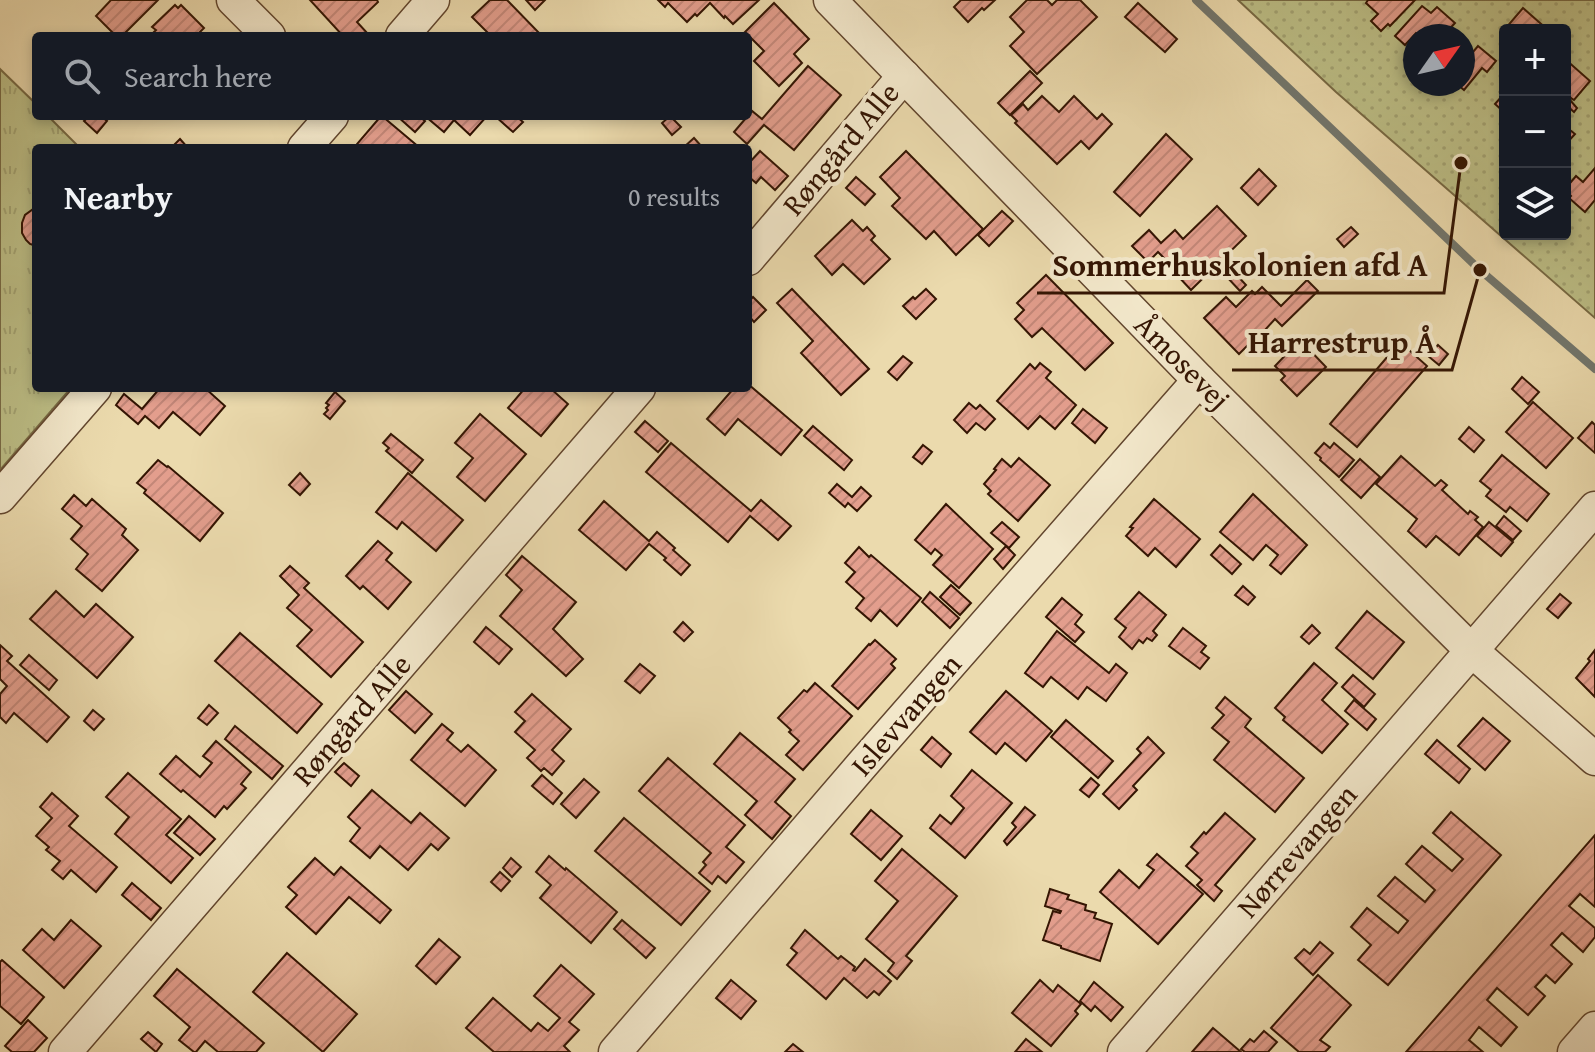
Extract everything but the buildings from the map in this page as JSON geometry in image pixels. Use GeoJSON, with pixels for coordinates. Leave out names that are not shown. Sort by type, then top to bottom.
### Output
{"type":"FeatureCollection","features":[{"type":"Feature","properties":{"kind":"street"},"geometry":{"type":"LineString","coordinates":[[233,0],[265,32]]}},
{"type":"Feature","properties":{"kind":"street"},"geometry":{"type":"LineString","coordinates":[[405,32],[433,0]]}},
{"type":"Feature","properties":{"kind":"street","name":"Åmosevej"},"geometry":{"type":"LineString","coordinates":[[830,0],[1199,380],[1471,650]]}},
{"type":"Feature","properties":{"kind":"street","name":"Røngård Alle"},"geometry":{"type":"LineString","coordinates":[[752,254],[904,76]]}},
{"type":"Feature","properties":{"kind":"street"},"geometry":{"type":"LineString","coordinates":[[308,144],[328,120]]}},
{"type":"Feature","properties":{"kind":"street","name":"Islevvangen"},"geometry":{"type":"LineString","coordinates":[[615,1052],[1199,380]]}},
{"type":"Feature","properties":{"kind":"street"},"geometry":{"type":"LineString","coordinates":[[0,497],[92,392]]}},
{"type":"Feature","properties":{"kind":"street","name":"Røngård Alle"},"geometry":{"type":"LineString","coordinates":[[65,1052],[636,392]]}},
{"type":"Feature","properties":{"kind":"street","name":"Nørrevangen"},"geometry":{"type":"LineString","coordinates":[[1124,1052],[1595,508]]}},
{"type":"Feature","properties":{"kind":"street"},"geometry":{"type":"LineString","coordinates":[[1471,650],[1595,759]]}},
{"type":"Feature","properties":{"kind":"street"},"geometry":{"type":"LineString","coordinates":[[1574,1052],[1595,1028]]}},
{"type":"Feature","properties":{"kind":"green space"},"geometry":{"type":"Polygon","coordinates":[[[1238,0],[1595,0],[1595,318],[1506,240],[1571,240],[1571,24],[1499,24],[1499,234],[1336,92],[1238,0]]]}},
{"type":"Feature","properties":{"kind":"green space"},"geometry":{"type":"Polygon","coordinates":[[[0,69],[32,100],[32,120],[52,120],[76,144],[32,144],[32,392],[68,392],[0,470],[0,69]]]}},
{"type":"Feature","properties":{"kind":"waterway"},"geometry":{"type":"LineString","coordinates":[[1196,0],[1480,270],[1595,369]]}},
{"type":"Feature","properties":{"kind":"place","name":"Sommerhuskolonien afd A"},"geometry":{"type":"Point","coordinates":[1461,163]}},
{"type":"Feature","properties":{"kind":"place","name":"Harrestrup Å"},"geometry":{"type":"Point","coordinates":[1480,270]}}]}
